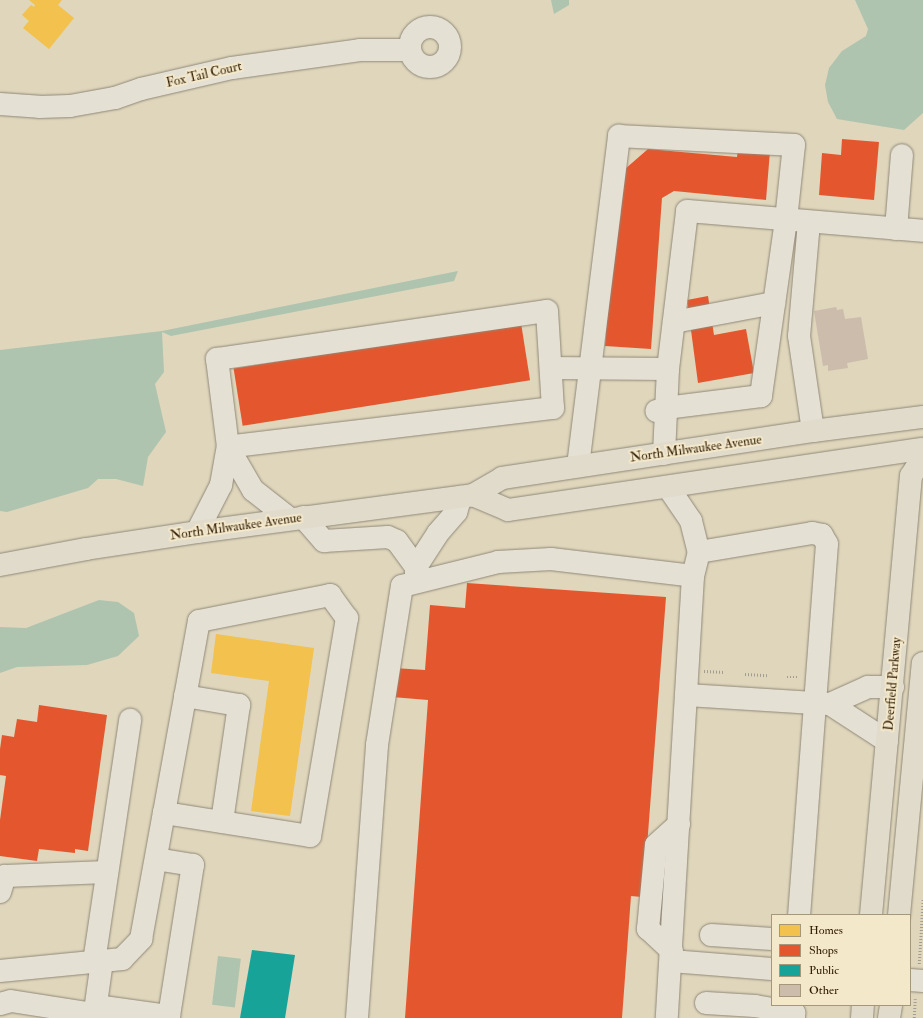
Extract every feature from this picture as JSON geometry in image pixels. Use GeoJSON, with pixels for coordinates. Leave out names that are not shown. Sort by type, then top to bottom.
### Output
{"type":"FeatureCollection","features":[{"type":"Feature","properties":{"kind":"main road","name":"North Milwaukee Avenue"},"geometry":{"type":"LineString","coordinates":[[0,565],[86,549],[198,532],[467,496],[502,478],[813,431],[923,418]]}},
{"type":"Feature","properties":{"kind":"main road"},"geometry":{"type":"LineString","coordinates":[[467,496],[508,510],[923,449]]}},
{"type":"Feature","properties":{"kind":"main road","name":"Deerfield Parkway"},"geometry":{"type":"LineString","coordinates":[[872,914],[911,476],[923,457]]}},
{"type":"Feature","properties":{"kind":"main road"},"geometry":{"type":"LineString","coordinates":[[899,914],[923,663]]}},
{"type":"Feature","properties":{"kind":"main road"},"geometry":{"type":"LineString","coordinates":[[862,1018],[863,1006]]}},
{"type":"Feature","properties":{"kind":"main road"},"geometry":{"type":"LineString","coordinates":[[890,1018],[891,1006]]}},
{"type":"Feature","properties":{"kind":"street","name":"Fox Tail Court"},"geometry":{"type":"LineString","coordinates":[[0,104],[39,107],[70,106],[114,98],[141,89],[232,68],[360,50],[410,50]]}},
{"type":"Feature","properties":{"kind":"street"},"geometry":{"type":"LineString","coordinates":[[578,466],[619,136],[794,145],[786,220],[761,396],[661,410]]}},
{"type":"Feature","properties":{"kind":"street"},"geometry":{"type":"LineString","coordinates":[[896,229],[902,155]]}},
{"type":"Feature","properties":{"kind":"street"},"geometry":{"type":"LineString","coordinates":[[664,454],[661,410],[668,369],[687,211],[923,231]]}},
{"type":"Feature","properties":{"kind":"street"},"geometry":{"type":"LineString","coordinates":[[809,222],[799,336],[813,431]]}},
{"type":"Feature","properties":{"kind":"street"},"geometry":{"type":"LineString","coordinates":[[674,322],[774,303]]}},
{"type":"Feature","properties":{"kind":"street"},"geometry":{"type":"LineString","coordinates":[[198,532],[221,485],[228,447],[217,359],[547,311],[553,408],[228,447]]}},
{"type":"Feature","properties":{"kind":"street"},"geometry":{"type":"LineString","coordinates":[[551,368],[590,367],[668,369]]}},
{"type":"Feature","properties":{"kind":"street"},"geometry":{"type":"LineString","coordinates":[[228,447],[253,490],[296,518],[324,541],[388,537],[397,541],[416,574]]}},
{"type":"Feature","properties":{"kind":"street"},"geometry":{"type":"LineString","coordinates":[[667,1018],[680,824],[693,576],[699,552],[691,521],[668,487]]}},
{"type":"Feature","properties":{"kind":"street"},"geometry":{"type":"LineString","coordinates":[[357,1018],[376,745],[402,586],[416,574],[438,533],[456,512],[467,496]]}},
{"type":"Feature","properties":{"kind":"street"},"geometry":{"type":"LineString","coordinates":[[699,552],[812,533],[822,535],[827,544],[822,704],[799,914]]}},
{"type":"Feature","properties":{"kind":"street"},"geometry":{"type":"LineString","coordinates":[[416,574],[498,562],[551,559],[693,576]]}},
{"type":"Feature","properties":{"kind":"street"},"geometry":{"type":"LineString","coordinates":[[0,971],[122,959],[141,939],[198,621],[330,595],[347,618],[310,836],[164,813]]}},
{"type":"Feature","properties":{"kind":"street"},"geometry":{"type":"LineString","coordinates":[[687,695],[822,704],[868,687],[892,687]]}},
{"type":"Feature","properties":{"kind":"street"},"geometry":{"type":"LineString","coordinates":[[185,696],[239,705],[222,822]]}},
{"type":"Feature","properties":{"kind":"street"},"geometry":{"type":"LineString","coordinates":[[822,704],[887,741]]}},
{"type":"Feature","properties":{"kind":"street"},"geometry":{"type":"LineString","coordinates":[[95,1013],[98,961],[107,872],[130,720]]}},
{"type":"Feature","properties":{"kind":"street"},"geometry":{"type":"LineString","coordinates":[[0,1004],[11,1001],[95,1013],[169,1016],[193,865],[156,859]]}},
{"type":"Feature","properties":{"kind":"street"},"geometry":{"type":"LineString","coordinates":[[0,892],[5,876],[107,872]]}},
{"type":"Feature","properties":{"kind":"street"},"geometry":{"type":"LineString","coordinates":[[711,935],[771,939]]}},
{"type":"Feature","properties":{"kind":"street"},"geometry":{"type":"LineString","coordinates":[[671,956],[771,969]]}},
{"type":"Feature","properties":{"kind":"street"},"geometry":{"type":"LineString","coordinates":[[911,980],[923,981]]}},
{"type":"Feature","properties":{"kind":"street"},"geometry":{"type":"LineString","coordinates":[[706,1003],[755,1006],[794,1013],[794,1018]]}},
{"type":"Feature","properties":{"kind":"path"},"geometry":{"type":"LineString","coordinates":[[702,670],[725,672]]}},
{"type":"Feature","properties":{"kind":"path"},"geometry":{"type":"LineString","coordinates":[[745,674],[767,675]]}},
{"type":"Feature","properties":{"kind":"path"},"geometry":{"type":"LineString","coordinates":[[920,949],[923,898]]}},
{"type":"Feature","properties":{"kind":"shaded area"},"geometry":{"type":"Polygon","coordinates":[[[551,0],[569,0],[569,5],[554,14],[551,0]]]}},
{"type":"Feature","properties":{"kind":"shaded area"},"geometry":{"type":"Polygon","coordinates":[[[855,0],[923,0],[923,113],[904,130],[837,119],[828,102],[825,85],[829,68],[842,51],[866,36],[868,29],[855,0]]]}},
{"type":"Feature","properties":{"kind":"shaded area"},"geometry":{"type":"Polygon","coordinates":[[[458,271],[454,281],[171,336],[162,332],[164,372],[155,384],[166,432],[148,457],[143,486],[116,479],[98,479],[88,488],[7,512],[0,511],[0,350],[162,331],[458,271]]]}},
{"type":"Feature","properties":{"kind":"shaded area"},"geometry":{"type":"Polygon","coordinates":[[[99,600],[118,602],[134,613],[139,636],[118,656],[87,665],[17,667],[0,673],[0,627],[26,628],[99,600]]]}},
{"type":"Feature","properties":{"kind":"shaded area"},"geometry":{"type":"Polygon","coordinates":[[[218,956],[241,959],[235,1007],[212,1005],[218,956]]]}},
{"type":"Feature","properties":{"kind":"building: Homes"},"geometry":{"type":"Polygon","coordinates":[[[29,0],[62,0],[58,5],[74,18],[49,49],[23,28],[29,21],[22,15],[31,5],[34,7],[35,5],[29,0]]]}},
{"type":"Feature","properties":{"kind":"building: Homes"},"geometry":{"type":"Polygon","coordinates":[[[216,634],[314,648],[290,816],[251,811],[269,681],[211,673],[216,634]]]}},
{"type":"Feature","properties":{"kind":"building: Shops"},"geometry":{"type":"Polygon","coordinates":[[[842,139],[879,142],[874,200],[819,195],[822,153],[841,155],[842,139]]]}},
{"type":"Feature","properties":{"kind":"building: Shops"},"geometry":{"type":"Polygon","coordinates":[[[738,148],[770,151],[766,200],[674,191],[662,198],[651,349],[605,346],[617,176],[648,149],[737,157],[738,148]]]}},
{"type":"Feature","properties":{"kind":"building: Shops"},"geometry":{"type":"Polygon","coordinates":[[[708,296],[714,335],[746,329],[754,373],[698,383],[687,300],[708,296]]]}},
{"type":"Feature","properties":{"kind":"building: Shops"},"geometry":{"type":"Polygon","coordinates":[[[521,323],[530,380],[243,426],[234,369],[521,323]]]}},
{"type":"Feature","properties":{"kind":"building: Shops"},"geometry":{"type":"Polygon","coordinates":[[[467,583],[666,597],[646,860],[666,862],[663,899],[631,896],[622,1018],[405,1018],[428,700],[392,697],[394,668],[425,670],[430,605],[465,608],[467,583]]]}},
{"type":"Feature","properties":{"kind":"building: Shops"},"geometry":{"type":"Polygon","coordinates":[[[39,705],[107,715],[88,851],[75,849],[75,853],[39,849],[37,861],[0,856],[0,820],[6,776],[0,775],[0,749],[2,735],[14,737],[17,719],[37,722],[39,705]]]}},
{"type":"Feature","properties":{"kind":"building: Public"},"geometry":{"type":"Polygon","coordinates":[[[252,950],[295,955],[285,1018],[240,1018],[252,950]]]}},
{"type":"Feature","properties":{"kind":"building: Other"},"geometry":{"type":"Polygon","coordinates":[[[836,307],[837,310],[843,309],[845,319],[861,317],[868,359],[847,363],[848,368],[828,371],[828,365],[823,366],[814,311],[836,307]]]}}]}
